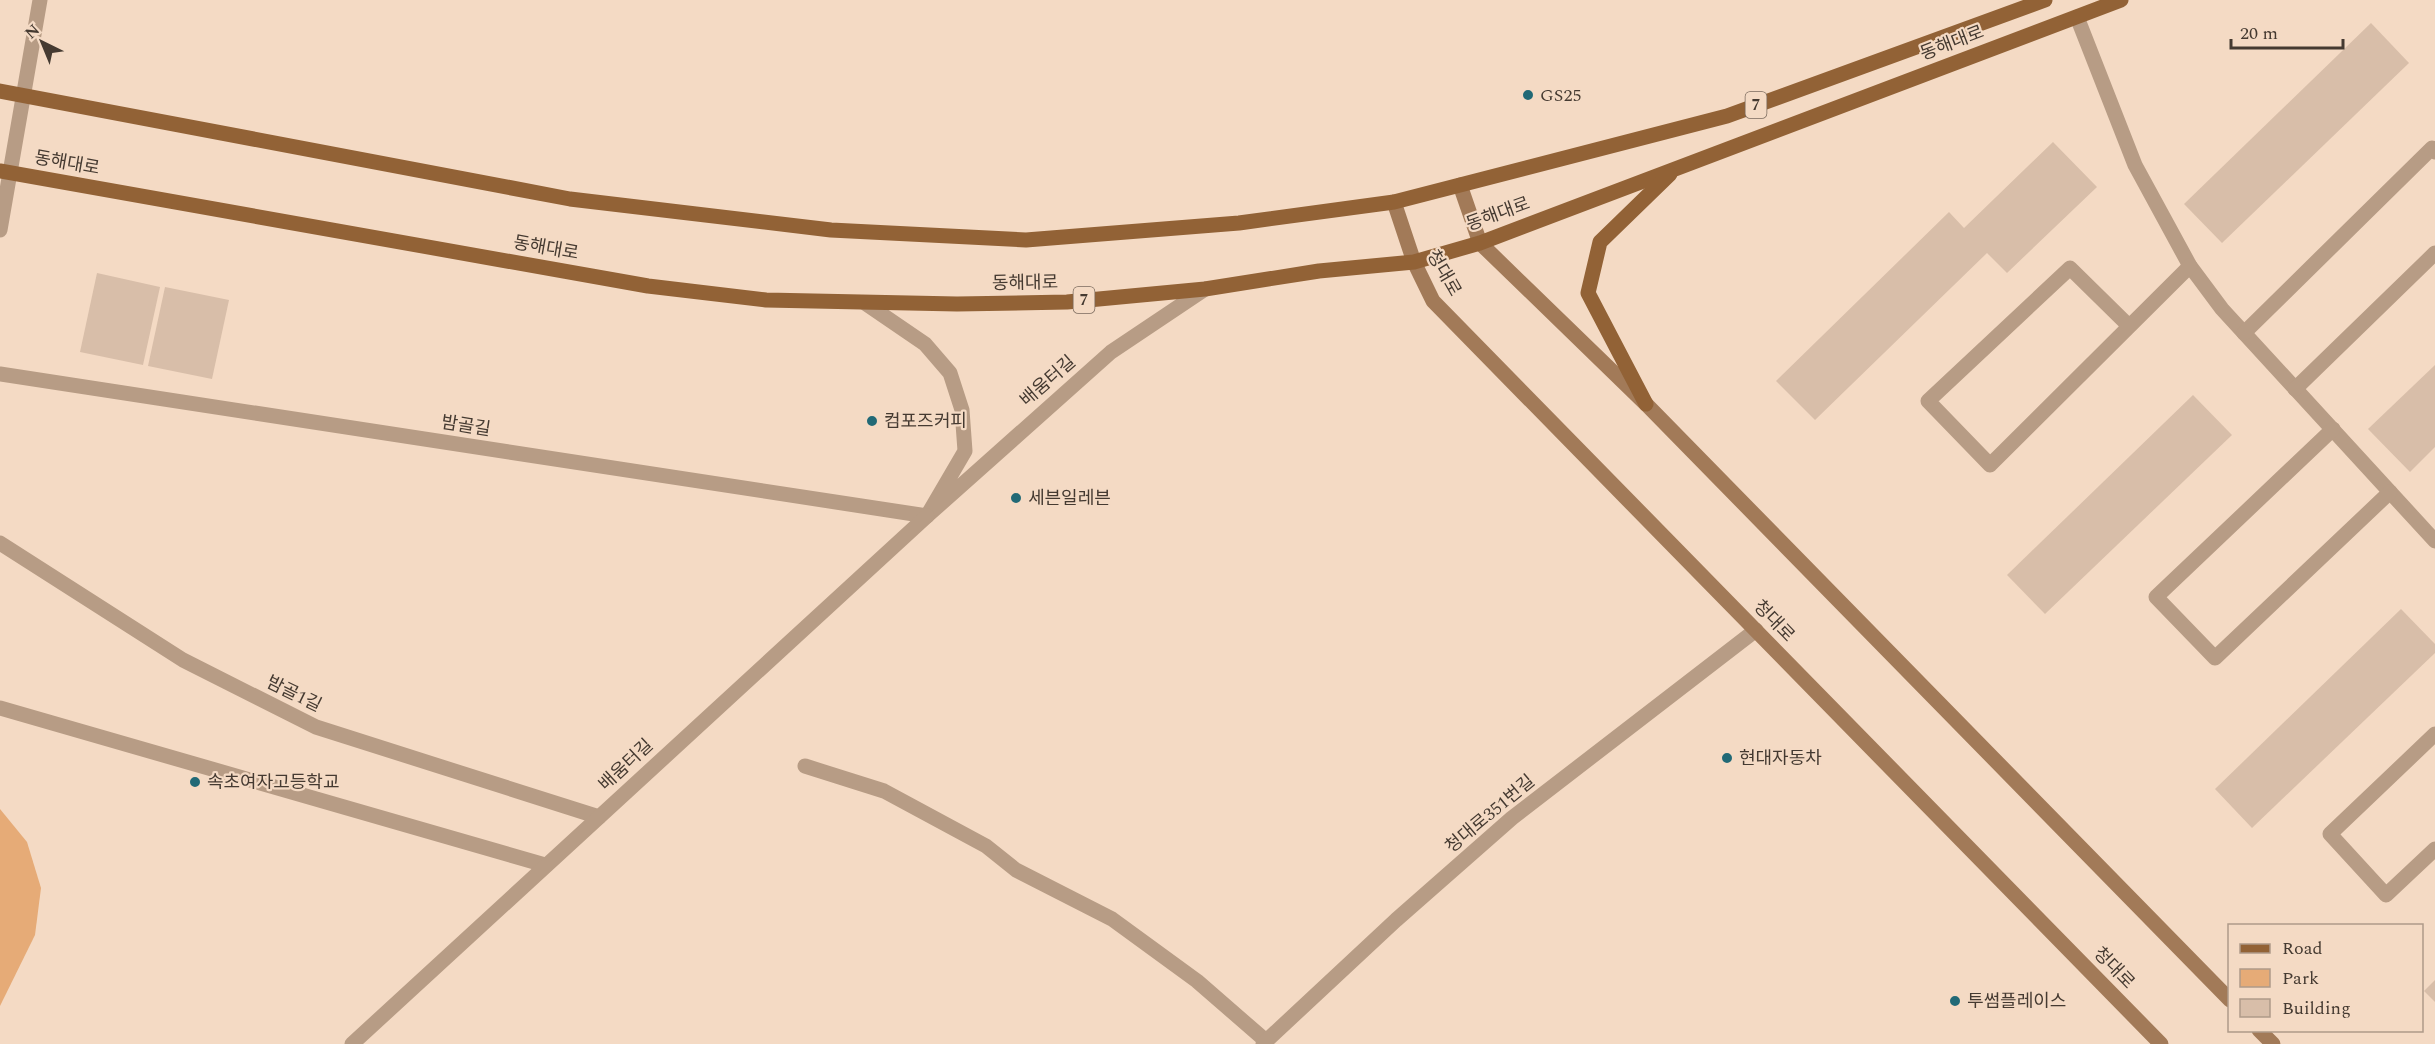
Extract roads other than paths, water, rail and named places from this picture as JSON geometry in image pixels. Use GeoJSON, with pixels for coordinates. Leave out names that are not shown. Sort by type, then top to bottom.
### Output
{"type":"FeatureCollection","features":[{"type":"Feature","properties":{"kind":"main road","name":"동해대로"},"geometry":{"type":"LineString","coordinates":[[0,91],[570,200],[831,230],[1026,240],[1239,223],[1394,202],[1727,116],[2045,0]]}},
{"type":"Feature","properties":{"kind":"main road","name":"동해대로"},"geometry":{"type":"LineString","coordinates":[[5,172],[648,286],[766,300],[865,303],[1067,302],[1205,289],[1319,271],[1414,262],[1480,243],[2121,0]]}},
{"type":"Feature","properties":{"kind":"main road"},"geometry":{"type":"LineString","coordinates":[[1646,404],[1588,293],[1600,242],[1674,170]]}},
{"type":"Feature","properties":{"kind":"street"},"geometry":{"type":"LineString","coordinates":[[0,230],[5,172],[24,96],[40,0]]}},
{"type":"Feature","properties":{"kind":"street"},"geometry":{"type":"LineString","coordinates":[[2077,17],[2134,165],[2190,266],[2244,333],[2434,539]]}},
{"type":"Feature","properties":{"kind":"street"},"geometry":{"type":"LineString","coordinates":[[2244,333],[2432,148],[2435,152]]}},
{"type":"Feature","properties":{"kind":"street"},"geometry":{"type":"LineString","coordinates":[[1460,184],[1480,243],[1646,404],[2228,999]]}},
{"type":"Feature","properties":{"kind":"street","name":"청대로"},"geometry":{"type":"LineString","coordinates":[[1394,202],[1414,262],[1434,301],[2162,1044]]}},
{"type":"Feature","properties":{"kind":"street"},"geometry":{"type":"LineString","coordinates":[[2295,389],[2435,253]]}},
{"type":"Feature","properties":{"kind":"street"},"geometry":{"type":"LineString","coordinates":[[2129,326],[2070,268],[1928,402],[1990,465],[2190,266]]}},
{"type":"Feature","properties":{"kind":"street","name":"배움터길"},"geometry":{"type":"LineString","coordinates":[[352,1044],[927,516],[1111,352],[1205,289]]}},
{"type":"Feature","properties":{"kind":"street","name":"배움터길"},"geometry":{"type":"LineString","coordinates":[[865,303],[925,344],[950,373],[962,410],[964,451],[927,516]]}},
{"type":"Feature","properties":{"kind":"street","name":"밤골길"},"geometry":{"type":"LineString","coordinates":[[0,374],[927,516]]}},
{"type":"Feature","properties":{"kind":"street"},"geometry":{"type":"LineString","coordinates":[[2333,429],[2156,597],[2215,658],[2390,492]]}},
{"type":"Feature","properties":{"kind":"street","name":"밤골1길"},"geometry":{"type":"LineString","coordinates":[[0,543],[183,660],[316,727],[598,817]]}},
{"type":"Feature","properties":{"kind":"street","name":"청대로351번길"},"geometry":{"type":"LineString","coordinates":[[1264,1043],[1396,920],[1512,818],[1756,630]]}},
{"type":"Feature","properties":{"kind":"street"},"geometry":{"type":"LineString","coordinates":[[0,708],[545,866]]}},
{"type":"Feature","properties":{"kind":"street"},"geometry":{"type":"LineString","coordinates":[[2435,734],[2330,834],[2386,895],[2435,849]]}},
{"type":"Feature","properties":{"kind":"street"},"geometry":{"type":"LineString","coordinates":[[805,766],[884,791],[986,846],[1016,870],[1112,919],[1197,981],[1264,1043]]}},
{"type":"Feature","properties":{"kind":"street"},"geometry":{"type":"LineString","coordinates":[[2261,1032],[2273,1044]]}},
{"type":"Feature","properties":{"kind":"place","name":"GS25"},"geometry":{"type":"Point","coordinates":[1528,95]}},
{"type":"Feature","properties":{"kind":"place","name":"컴포즈커피"},"geometry":{"type":"Point","coordinates":[872,421]}},
{"type":"Feature","properties":{"kind":"place","name":"세븐일레븐"},"geometry":{"type":"Point","coordinates":[1016,498]}},
{"type":"Feature","properties":{"kind":"place","name":"현대자동차"},"geometry":{"type":"Point","coordinates":[1727,758]}},
{"type":"Feature","properties":{"kind":"place","name":"속초여자고등학교"},"geometry":{"type":"Point","coordinates":[195,782]}},
{"type":"Feature","properties":{"kind":"place","name":"투썸플레이스"},"geometry":{"type":"Point","coordinates":[1955,1001]}}]}
